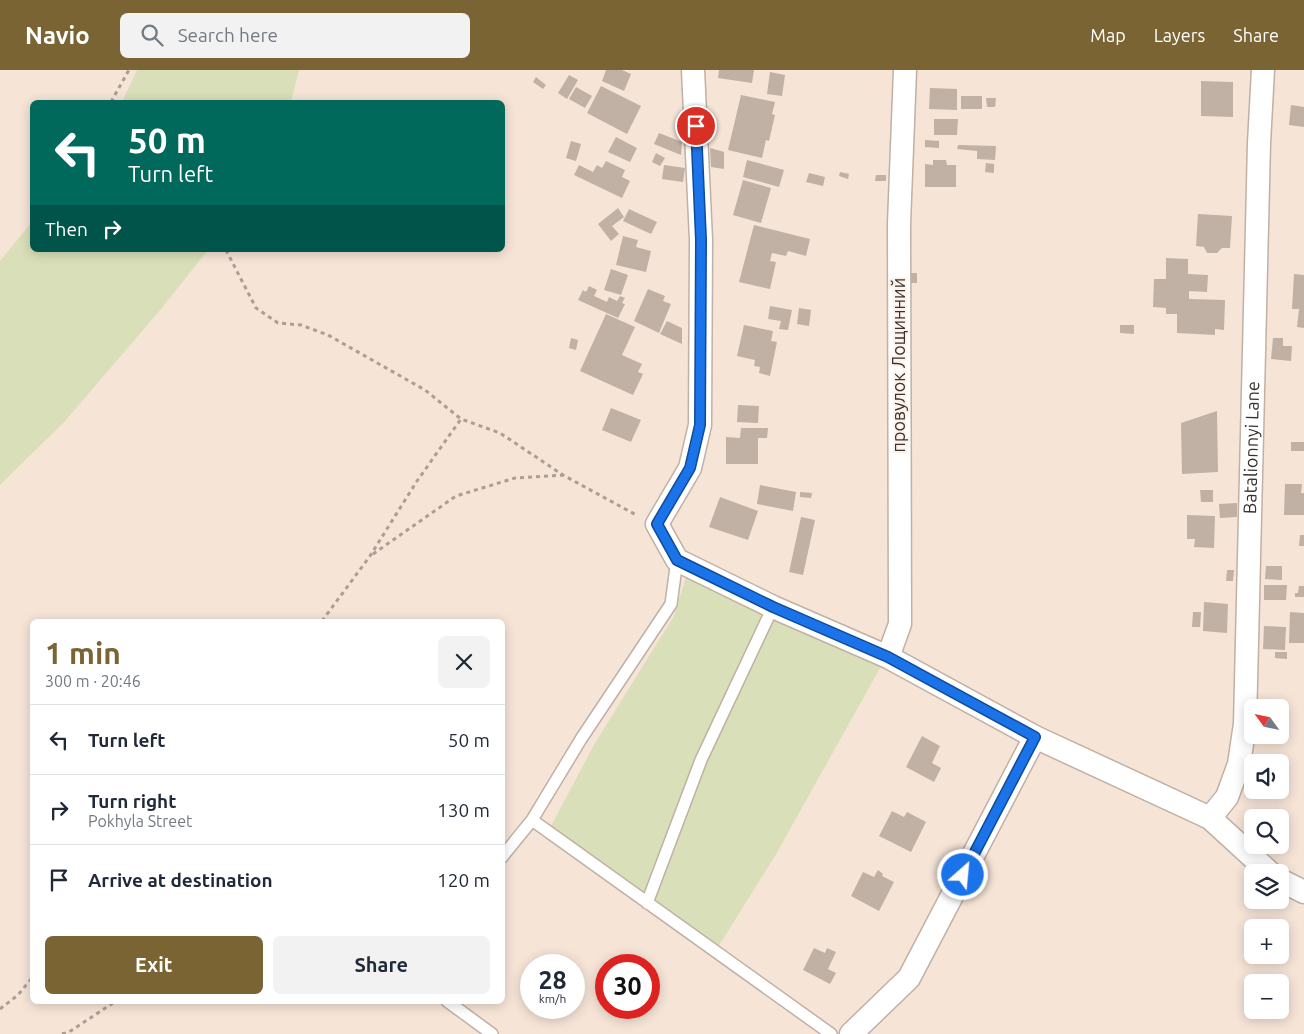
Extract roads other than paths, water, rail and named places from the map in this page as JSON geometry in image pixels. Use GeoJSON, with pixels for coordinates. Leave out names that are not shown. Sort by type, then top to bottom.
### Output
{"type":"FeatureCollection","features":[{"type":"Feature","properties":{"kind":"street"},"geometry":{"type":"LineString","coordinates":[[693,70],[701,240],[700,425],[690,468],[657,524],[677,560],[773,607],[888,657],[1035,737],[1210,818],[1260,864]]}},
{"type":"Feature","properties":{"kind":"street","name":"провулок Лощинний"},"geometry":{"type":"LineString","coordinates":[[888,657],[900,624],[899,224],[905,70]]}},
{"type":"Feature","properties":{"kind":"street","name":"Batalionnyi Lane"},"geometry":{"type":"LineString","coordinates":[[1210,818],[1227,797],[1239,764],[1245,724],[1259,143],[1263,70]]}},
{"type":"Feature","properties":{"kind":"street"},"geometry":{"type":"LineString","coordinates":[[851,1034],[909,978],[1035,737]]}},
{"type":"Feature","properties":{"kind":"street"},"geometry":{"type":"LineString","coordinates":[[1289,884],[1304,892]]}},
{"type":"Feature","properties":{"kind":"lane"},"geometry":{"type":"LineString","coordinates":[[505,853],[532,820],[581,739],[671,604],[677,560]]}},
{"type":"Feature","properties":{"kind":"lane"},"geometry":{"type":"LineString","coordinates":[[647,903],[702,760],[773,607]]}},
{"type":"Feature","properties":{"kind":"lane"},"geometry":{"type":"LineString","coordinates":[[532,820],[831,1034]]}},
{"type":"Feature","properties":{"kind":"lane"},"geometry":{"type":"LineString","coordinates":[[451,1004],[492,1034]]}}]}
